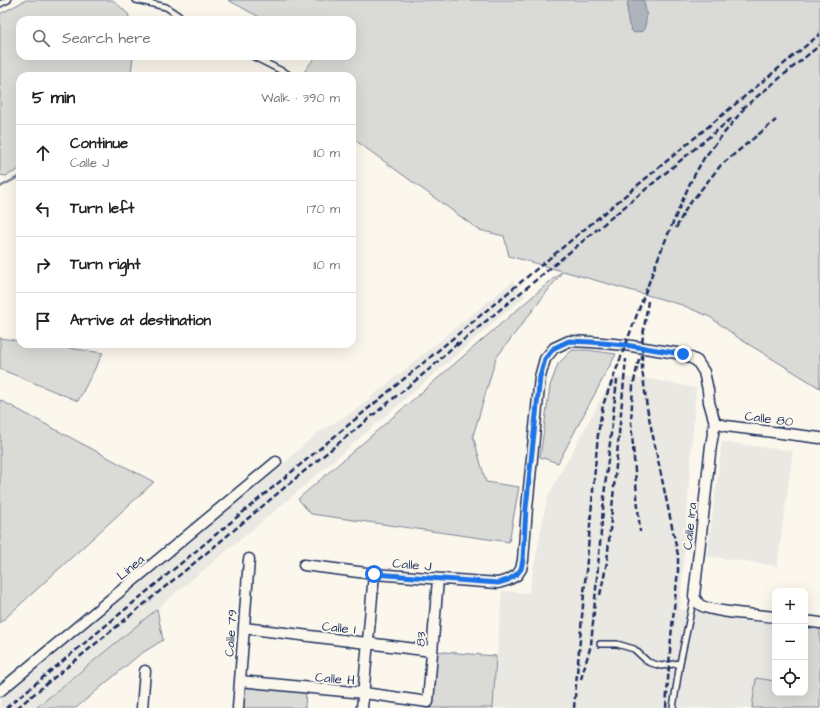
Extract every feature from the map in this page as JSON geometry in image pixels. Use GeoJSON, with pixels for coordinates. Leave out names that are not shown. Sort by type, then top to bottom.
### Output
{"type":"FeatureCollection","features":[{"type":"Feature","properties":{"kind":"street","name":"Calle J"},"geometry":{"type":"LineString","coordinates":[[304,565],[374,574],[498,583],[508,580],[517,574],[521,569],[523,560],[526,508],[540,377],[545,359],[554,348],[569,341],[648,348],[683,354],[697,361],[704,372],[709,402],[715,423]]}},
{"type":"Feature","properties":{"kind":"street","name":"Calle 80"},"geometry":{"type":"LineString","coordinates":[[715,423],[726,426],[820,438]]}},
{"type":"Feature","properties":{"kind":"street","name":"Calle 1ra"},"geometry":{"type":"LineString","coordinates":[[694,596],[711,444],[715,423]]}},
{"type":"Feature","properties":{"kind":"street","name":"Línea"},"geometry":{"type":"LineString","coordinates":[[0,690],[276,462]]}},
{"type":"Feature","properties":{"kind":"street","name":"Calle 79"},"geometry":{"type":"LineString","coordinates":[[238,708],[249,559]]}},
{"type":"Feature","properties":{"kind":"street"},"geometry":{"type":"LineString","coordinates":[[362,708],[374,574]]}},
{"type":"Feature","properties":{"kind":"street","name":"83"},"geometry":{"type":"LineString","coordinates":[[428,702],[438,579]]}},
{"type":"Feature","properties":{"kind":"street"},"geometry":{"type":"LineString","coordinates":[[694,596],[698,604],[715,610],[772,617]]}},
{"type":"Feature","properties":{"kind":"street"},"geometry":{"type":"LineString","coordinates":[[808,621],[820,623]]}},
{"type":"Feature","properties":{"kind":"street","name":"Calle I"},"geometry":{"type":"LineString","coordinates":[[244,628],[272,633],[432,651]]}},
{"type":"Feature","properties":{"kind":"street"},"geometry":{"type":"LineString","coordinates":[[142,708],[145,671]]}},
{"type":"Feature","properties":{"kind":"street","name":"Calle H"},"geometry":{"type":"LineString","coordinates":[[240,681],[364,693],[428,702]]}},
{"type":"Feature","properties":{"kind":"lane"},"geometry":{"type":"LineString","coordinates":[[0,4],[8,0]]}},
{"type":"Feature","properties":{"kind":"lane"},"geometry":{"type":"LineString","coordinates":[[136,0],[166,7],[179,16]]}},
{"type":"Feature","properties":{"kind":"lane"},"geometry":{"type":"LineString","coordinates":[[260,60],[284,72]]}},
{"type":"Feature","properties":{"kind":"lane"},"geometry":{"type":"LineString","coordinates":[[673,708],[680,663],[694,596]]}},
{"type":"Feature","properties":{"kind":"lane"},"geometry":{"type":"LineString","coordinates":[[600,644],[617,644],[634,650],[648,662],[661,666],[680,663]]}},
{"type":"Feature","properties":{"kind":"shaded area"},"geometry":{"type":"Polygon","coordinates":[[[26,0],[113,0],[129,16],[16,16],[16,60],[133,60],[131,72],[16,72],[16,171],[6,176],[0,175],[0,14],[26,0]]]}},
{"type":"Feature","properties":{"kind":"shaded area"},"geometry":{"type":"Polygon","coordinates":[[[228,0],[820,0],[820,388],[740,339],[710,317],[682,305],[563,271],[496,358],[473,436],[486,482],[519,487],[509,542],[311,514],[298,499],[562,271],[509,256],[504,236],[479,230],[356,141],[356,72],[304,72],[313,60],[356,60],[356,16],[258,16],[228,0]]]}},
{"type":"Feature","properties":{"kind":"shaded area"},"geometry":{"type":"Polygon","coordinates":[[[628,0],[643,0],[646,23],[643,31],[634,33],[631,30],[627,8],[628,0]]]}},
{"type":"Feature","properties":{"kind":"shaded area"},"geometry":{"type":"Polygon","coordinates":[[[513,281],[525,296],[276,510],[37,708],[0,708],[0,697],[282,465],[316,434],[354,411],[513,281]]]}},
{"type":"Feature","properties":{"kind":"shaded area"},"geometry":{"type":"Polygon","coordinates":[[[0,338],[16,340],[16,348],[68,348],[103,353],[78,401],[0,369],[0,338]]]}},
{"type":"Feature","properties":{"kind":"shaded area"},"geometry":{"type":"Polygon","coordinates":[[[572,350],[587,350],[616,354],[558,463],[540,457],[550,386],[558,364],[572,350]]]}},
{"type":"Feature","properties":{"kind":"shaded area"},"geometry":{"type":"Polygon","coordinates":[[[613,377],[649,379],[696,388],[680,609],[772,622],[772,696],[808,696],[820,708],[493,708],[502,591],[529,593],[547,498],[613,377]]]}},
{"type":"Feature","properties":{"kind":"shaded area"},"geometry":{"type":"Polygon","coordinates":[[[0,400],[154,482],[0,623],[0,400]]]}},
{"type":"Feature","properties":{"kind":"shaded area"},"geometry":{"type":"Polygon","coordinates":[[[722,442],[793,451],[777,566],[707,556],[722,442]]]}},
{"type":"Feature","properties":{"kind":"shaded area"},"geometry":{"type":"Polygon","coordinates":[[[157,609],[163,640],[139,655],[76,708],[36,708],[157,609]]]}},
{"type":"Feature","properties":{"kind":"shaded area"},"geometry":{"type":"Polygon","coordinates":[[[808,625],[820,627],[820,708],[752,708],[756,678],[772,681],[772,696],[808,696],[808,625]]]}},
{"type":"Feature","properties":{"kind":"shaded area"},"geometry":{"type":"Polygon","coordinates":[[[432,651],[496,656],[493,708],[424,708],[423,701],[432,651]]]}},
{"type":"Feature","properties":{"kind":"shaded area"},"geometry":{"type":"Polygon","coordinates":[[[240,681],[306,688],[305,708],[238,708],[240,681]]]}},
{"type":"Feature","properties":{"kind":"waterway"},"geometry":{"type":"LineString","coordinates":[[0,187],[16,178]]}},
{"type":"Feature","properties":{"kind":"railway"},"geometry":{"type":"LineString","coordinates":[[6,708],[820,34]]}},
{"type":"Feature","properties":{"kind":"railway"},"geometry":{"type":"LineString","coordinates":[[742,109],[820,45]]}},
{"type":"Feature","properties":{"kind":"railway"},"geometry":{"type":"LineString","coordinates":[[574,708],[598,434],[603,405],[660,253],[690,183],[704,158],[746,106]]}},
{"type":"Feature","properties":{"kind":"railway"},"geometry":{"type":"LineString","coordinates":[[456,346],[732,118]]}},
{"type":"Feature","properties":{"kind":"railway"},"geometry":{"type":"LineString","coordinates":[[676,228],[687,207],[721,165],[776,120]]}},
{"type":"Feature","properties":{"kind":"railway"},"geometry":{"type":"LineString","coordinates":[[648,301],[642,343],[642,368],[647,408],[678,555],[678,571],[671,637],[666,708]]}},
{"type":"Feature","properties":{"kind":"railway"},"geometry":{"type":"LineString","coordinates":[[17,708],[432,367],[459,341]]}},
{"type":"Feature","properties":{"kind":"railway"},"geometry":{"type":"LineString","coordinates":[[600,595],[607,562],[626,359]]}},
{"type":"Feature","properties":{"kind":"railway"},"geometry":{"type":"LineString","coordinates":[[639,359],[633,386],[631,422],[640,532]]}},
{"type":"Feature","properties":{"kind":"railway"},"geometry":{"type":"LineString","coordinates":[[581,679],[591,645],[605,487],[617,380]]}},
{"type":"Feature","properties":{"kind":"route"},"geometry":{"type":"LineString","coordinates":[[374,574],[498,583],[508,580],[517,574],[521,569],[523,560],[526,508],[540,377],[545,359],[554,348],[569,341],[625,345],[683,354]]}}]}
